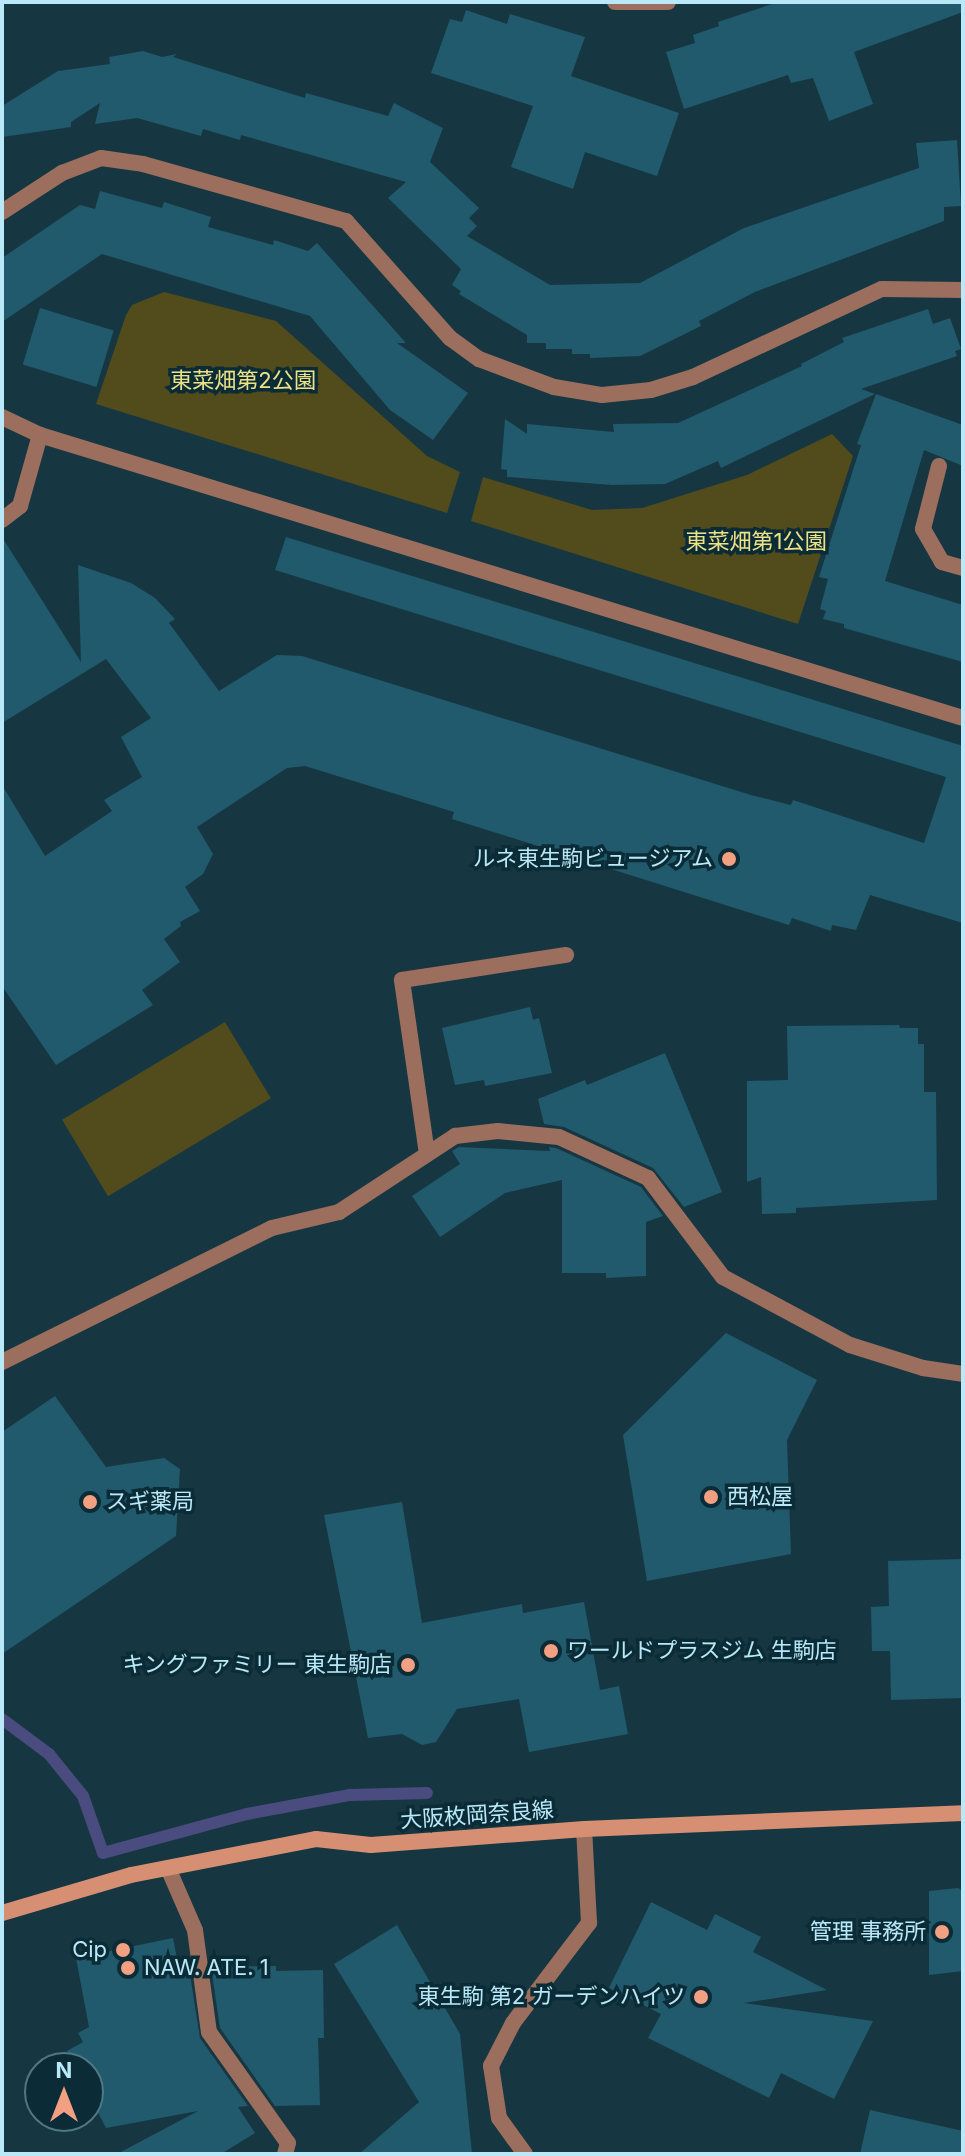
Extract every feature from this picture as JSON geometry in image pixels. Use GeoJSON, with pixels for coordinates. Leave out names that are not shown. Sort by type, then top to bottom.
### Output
{"type":"FeatureCollection","features":[{"type":"Feature","properties":{"kind":"main road","name":"大阪枚岡奈良線"},"geometry":{"type":"LineString","coordinates":[[2,1913],[168,1868],[316,1839],[371,1845],[584,1829],[963,1813]]}},
{"type":"Feature","properties":{"kind":"street"},"geometry":{"type":"LineString","coordinates":[[615,2],[668,2]]}},
{"type":"Feature","properties":{"kind":"street"},"geometry":{"type":"LineString","coordinates":[[2,212],[62,173],[101,158],[143,164],[346,221],[450,338],[479,359],[554,387],[602,395],[651,390],[693,377],[882,289],[963,290]]}},
{"type":"Feature","properties":{"kind":"street"},"geometry":{"type":"LineString","coordinates":[[2,417],[40,435],[963,718]]}},
{"type":"Feature","properties":{"kind":"street"},"geometry":{"type":"LineString","coordinates":[[2,520],[20,506],[40,435]]}},
{"type":"Feature","properties":{"kind":"street"},"geometry":{"type":"LineString","coordinates":[[939,466],[923,529],[942,562],[963,568]]}},
{"type":"Feature","properties":{"kind":"street"},"geometry":{"type":"LineString","coordinates":[[427,1154],[402,980],[566,955]]}},
{"type":"Feature","properties":{"kind":"street"},"geometry":{"type":"LineString","coordinates":[[2,1362],[272,1228],[339,1212],[455,1136],[498,1131],[559,1137],[648,1178],[723,1277],[850,1345],[923,1368],[963,1374]]}},
{"type":"Feature","properties":{"kind":"street"},"geometry":{"type":"LineString","coordinates":[[525,2154],[499,2118],[491,2066],[513,2023],[589,1923],[584,1829]]}},
{"type":"Feature","properties":{"kind":"street"},"geometry":{"type":"LineString","coordinates":[[168,1868],[195,1930],[209,2032],[288,2143],[285,2154]]}},
{"type":"Feature","properties":{"kind":"green space","name":"東菜畑第2公園"},"geometry":{"type":"Polygon","coordinates":[[[164,292],[276,321],[427,456],[460,472],[447,513],[96,404],[132,305],[164,292]]]}},
{"type":"Feature","properties":{"kind":"green space","name":"東菜畑第1公園"},"geometry":{"type":"Polygon","coordinates":[[[832,434],[853,456],[798,624],[471,521],[483,477],[592,510],[642,508],[747,475],[832,434]]]}},
{"type":"Feature","properties":{"kind":"green space"},"geometry":{"type":"Polygon","coordinates":[[[225,1022],[271,1098],[108,1196],[62,1120],[225,1022]]]}},
{"type":"Feature","properties":{"kind":"building"},"geometry":{"type":"Polygon","coordinates":[[[778,2],[963,2],[963,12],[854,52],[873,104],[829,121],[813,78],[791,83],[788,75],[684,109],[666,52],[695,43],[693,35],[719,26],[718,22],[778,2]]]}},
{"type":"Feature","properties":{"kind":"building"},"geometry":{"type":"Polygon","coordinates":[[[466,10],[507,24],[510,14],[585,37],[571,76],[679,113],[657,176],[585,152],[573,189],[511,167],[533,106],[431,73],[450,19],[462,22],[466,10]]]}},
{"type":"Feature","properties":{"kind":"building"},"geometry":{"type":"Polygon","coordinates":[[[143,51],[162,57],[177,54],[173,57],[305,98],[306,93],[388,116],[394,103],[443,128],[430,162],[479,208],[469,218],[477,226],[467,236],[550,285],[640,283],[744,228],[919,168],[916,143],[957,140],[961,206],[944,207],[944,221],[755,292],[699,321],[701,326],[640,356],[590,358],[590,354],[572,354],[572,349],[546,349],[546,343],[527,343],[527,335],[459,294],[461,291],[452,285],[461,269],[388,198],[406,182],[241,135],[240,140],[203,129],[201,136],[137,118],[95,124],[100,103],[71,122],[71,127],[2,137],[2,106],[58,71],[110,64],[109,57],[143,51]]]}},
{"type":"Feature","properties":{"kind":"building"},"geometry":{"type":"Polygon","coordinates":[[[100,191],[162,208],[164,202],[211,217],[208,227],[273,245],[274,240],[308,251],[317,243],[406,343],[397,343],[468,393],[433,440],[390,410],[310,316],[102,254],[2,322],[2,258],[80,205],[95,209],[100,191]]]}},
{"type":"Feature","properties":{"kind":"building"},"geometry":{"type":"Polygon","coordinates":[[[40,308],[114,331],[96,387],[23,364],[40,308]]]}},
{"type":"Feature","properties":{"kind":"building"},"geometry":{"type":"Polygon","coordinates":[[[928,309],[933,324],[950,318],[961,349],[955,351],[957,356],[861,389],[875,394],[721,468],[718,461],[665,484],[612,485],[507,477],[507,470],[501,469],[505,419],[527,434],[527,424],[614,432],[613,424],[678,423],[802,366],[844,342],[842,338],[928,309]]]}},
{"type":"Feature","properties":{"kind":"building"},"geometry":{"type":"Polygon","coordinates":[[[876,394],[963,425],[963,466],[924,450],[885,581],[963,605],[963,662],[844,628],[844,624],[823,619],[826,611],[820,609],[828,579],[819,577],[861,445],[857,444],[876,394]]]}},
{"type":"Feature","properties":{"kind":"building","name":"ルネ東生駒ビュージアム"},"geometry":{"type":"Polygon","coordinates":[[[2,537],[81,662],[78,565],[131,583],[155,598],[175,619],[169,623],[219,691],[277,655],[302,656],[751,795],[791,805],[793,800],[924,843],[946,777],[275,570],[286,537],[963,746],[963,923],[870,895],[856,930],[832,925],[831,931],[792,918],[789,925],[452,819],[454,812],[305,766],[287,768],[197,827],[213,854],[203,874],[185,887],[200,911],[180,922],[181,926],[164,939],[180,962],[142,990],[153,1005],[56,1065],[2,986],[2,785],[45,856],[112,811],[104,800],[142,777],[121,737],[151,718],[106,659],[2,723],[2,537]]]}},
{"type":"Feature","properties":{"kind":"building"},"geometry":{"type":"Polygon","coordinates":[[[530,1007],[533,1020],[539,1018],[552,1073],[485,1086],[484,1080],[455,1085],[442,1028],[530,1007]]]}},
{"type":"Feature","properties":{"kind":"building"},"geometry":{"type":"Polygon","coordinates":[[[899,1025],[900,1028],[918,1028],[918,1044],[924,1044],[924,1092],[936,1092],[937,1200],[796,1208],[796,1213],[762,1214],[761,1177],[747,1182],[747,1081],[788,1080],[787,1026],[899,1025]]]}},
{"type":"Feature","properties":{"kind":"building"},"geometry":{"type":"Polygon","coordinates":[[[665,1053],[722,1192],[684,1207],[653,1168],[564,1127],[544,1124],[538,1099],[585,1080],[587,1085],[665,1053]]]}},
{"type":"Feature","properties":{"kind":"building"},"geometry":{"type":"Polygon","coordinates":[[[459,1147],[550,1151],[549,1147],[556,1148],[641,1187],[663,1216],[646,1222],[646,1276],[606,1278],[606,1273],[562,1273],[562,1180],[505,1193],[440,1237],[412,1196],[460,1164],[452,1151],[459,1147]]]}},
{"type":"Feature","properties":{"kind":"building","name":"西松屋"},"geometry":{"type":"Polygon","coordinates":[[[726,1333],[817,1380],[787,1440],[791,1554],[647,1581],[623,1435],[726,1333]]]}},
{"type":"Feature","properties":{"kind":"building","name":"スギ薬局"},"geometry":{"type":"Polygon","coordinates":[[[55,1396],[106,1467],[164,1458],[180,1469],[176,1536],[2,1654],[2,1432],[55,1396]]]}},
{"type":"Feature","properties":{"kind":"building"},"geometry":{"type":"Polygon","coordinates":[[[402,1502],[422,1623],[522,1604],[523,1613],[584,1602],[600,1690],[619,1686],[628,1734],[529,1752],[519,1699],[457,1709],[436,1742],[422,1745],[402,1734],[368,1738],[324,1515],[402,1502]]]}},
{"type":"Feature","properties":{"kind":"building"},"geometry":{"type":"Polygon","coordinates":[[[963,1559],[963,1698],[891,1700],[890,1651],[872,1651],[871,1607],[889,1606],[888,1561],[963,1559]]]}},
{"type":"Feature","properties":{"kind":"building","name":"管理 事務所"},"geometry":{"type":"Polygon","coordinates":[[[958,1888],[963,1891],[963,1971],[929,1975],[929,1891],[958,1888]]]}},
{"type":"Feature","properties":{"kind":"building","name":"東生駒 第2 ガーデンハイツ"},"geometry":{"type":"Polygon","coordinates":[[[651,1902],[707,1930],[715,1914],[761,1937],[753,1952],[827,1990],[744,2003],[873,2021],[834,2099],[781,2073],[769,2098],[648,2038],[661,2014],[609,1988],[651,1902]]]}},
{"type":"Feature","properties":{"kind":"building"},"geometry":{"type":"Polygon","coordinates":[[[397,1925],[460,2034],[472,2154],[359,2154],[419,2102],[334,1964],[397,1925]]]}},
{"type":"Feature","properties":{"kind":"building"},"geometry":{"type":"Polygon","coordinates":[[[173,1938],[179,1969],[189,1968],[200,2038],[248,2106],[238,2107],[255,2133],[221,2154],[117,2154],[198,2111],[106,2128],[104,2052],[67,2051],[83,2042],[78,2033],[89,2027],[76,1958],[173,1938]]]}},
{"type":"Feature","properties":{"kind":"building"},"geometry":{"type":"Polygon","coordinates":[[[276,1966],[276,1971],[323,1970],[324,2038],[318,2038],[320,2105],[275,2106],[220,2028],[211,1967],[276,1966]]]}},
{"type":"Feature","properties":{"kind":"building"},"geometry":{"type":"Polygon","coordinates":[[[870,2110],[963,2131],[963,2154],[860,2154],[870,2110]]]}},
{"type":"Feature","properties":{"kind":"waterway"},"geometry":{"type":"LineString","coordinates":[[2,1719],[49,1754],[83,1796],[103,1853],[247,1814],[350,1795],[427,1793]]}},
{"type":"Feature","properties":{"kind":"place","name":"ルネ東生駒ビュージアム"},"geometry":{"type":"Point","coordinates":[729,859]}},
{"type":"Feature","properties":{"kind":"place","name":"西松屋"},"geometry":{"type":"Point","coordinates":[711,1497]}},
{"type":"Feature","properties":{"kind":"place","name":"スギ薬局"},"geometry":{"type":"Point","coordinates":[90,1502]}},
{"type":"Feature","properties":{"kind":"place","name":"ワールドプラスジム 生駒店"},"geometry":{"type":"Point","coordinates":[551,1651]}},
{"type":"Feature","properties":{"kind":"place","name":"キングファミリー 東生駒店"},"geometry":{"type":"Point","coordinates":[408,1665]}},
{"type":"Feature","properties":{"kind":"place","name":"管理 事務所"},"geometry":{"type":"Point","coordinates":[942,1932]}},
{"type":"Feature","properties":{"kind":"place","name":"Cip"},"geometry":{"type":"Point","coordinates":[123,1950]}},
{"type":"Feature","properties":{"kind":"place","name":"NAW. ATE. 1"},"geometry":{"type":"Point","coordinates":[128,1968]}},
{"type":"Feature","properties":{"kind":"place","name":"東生駒 第2 ガーデンハイツ"},"geometry":{"type":"Point","coordinates":[701,1997]}}]}
